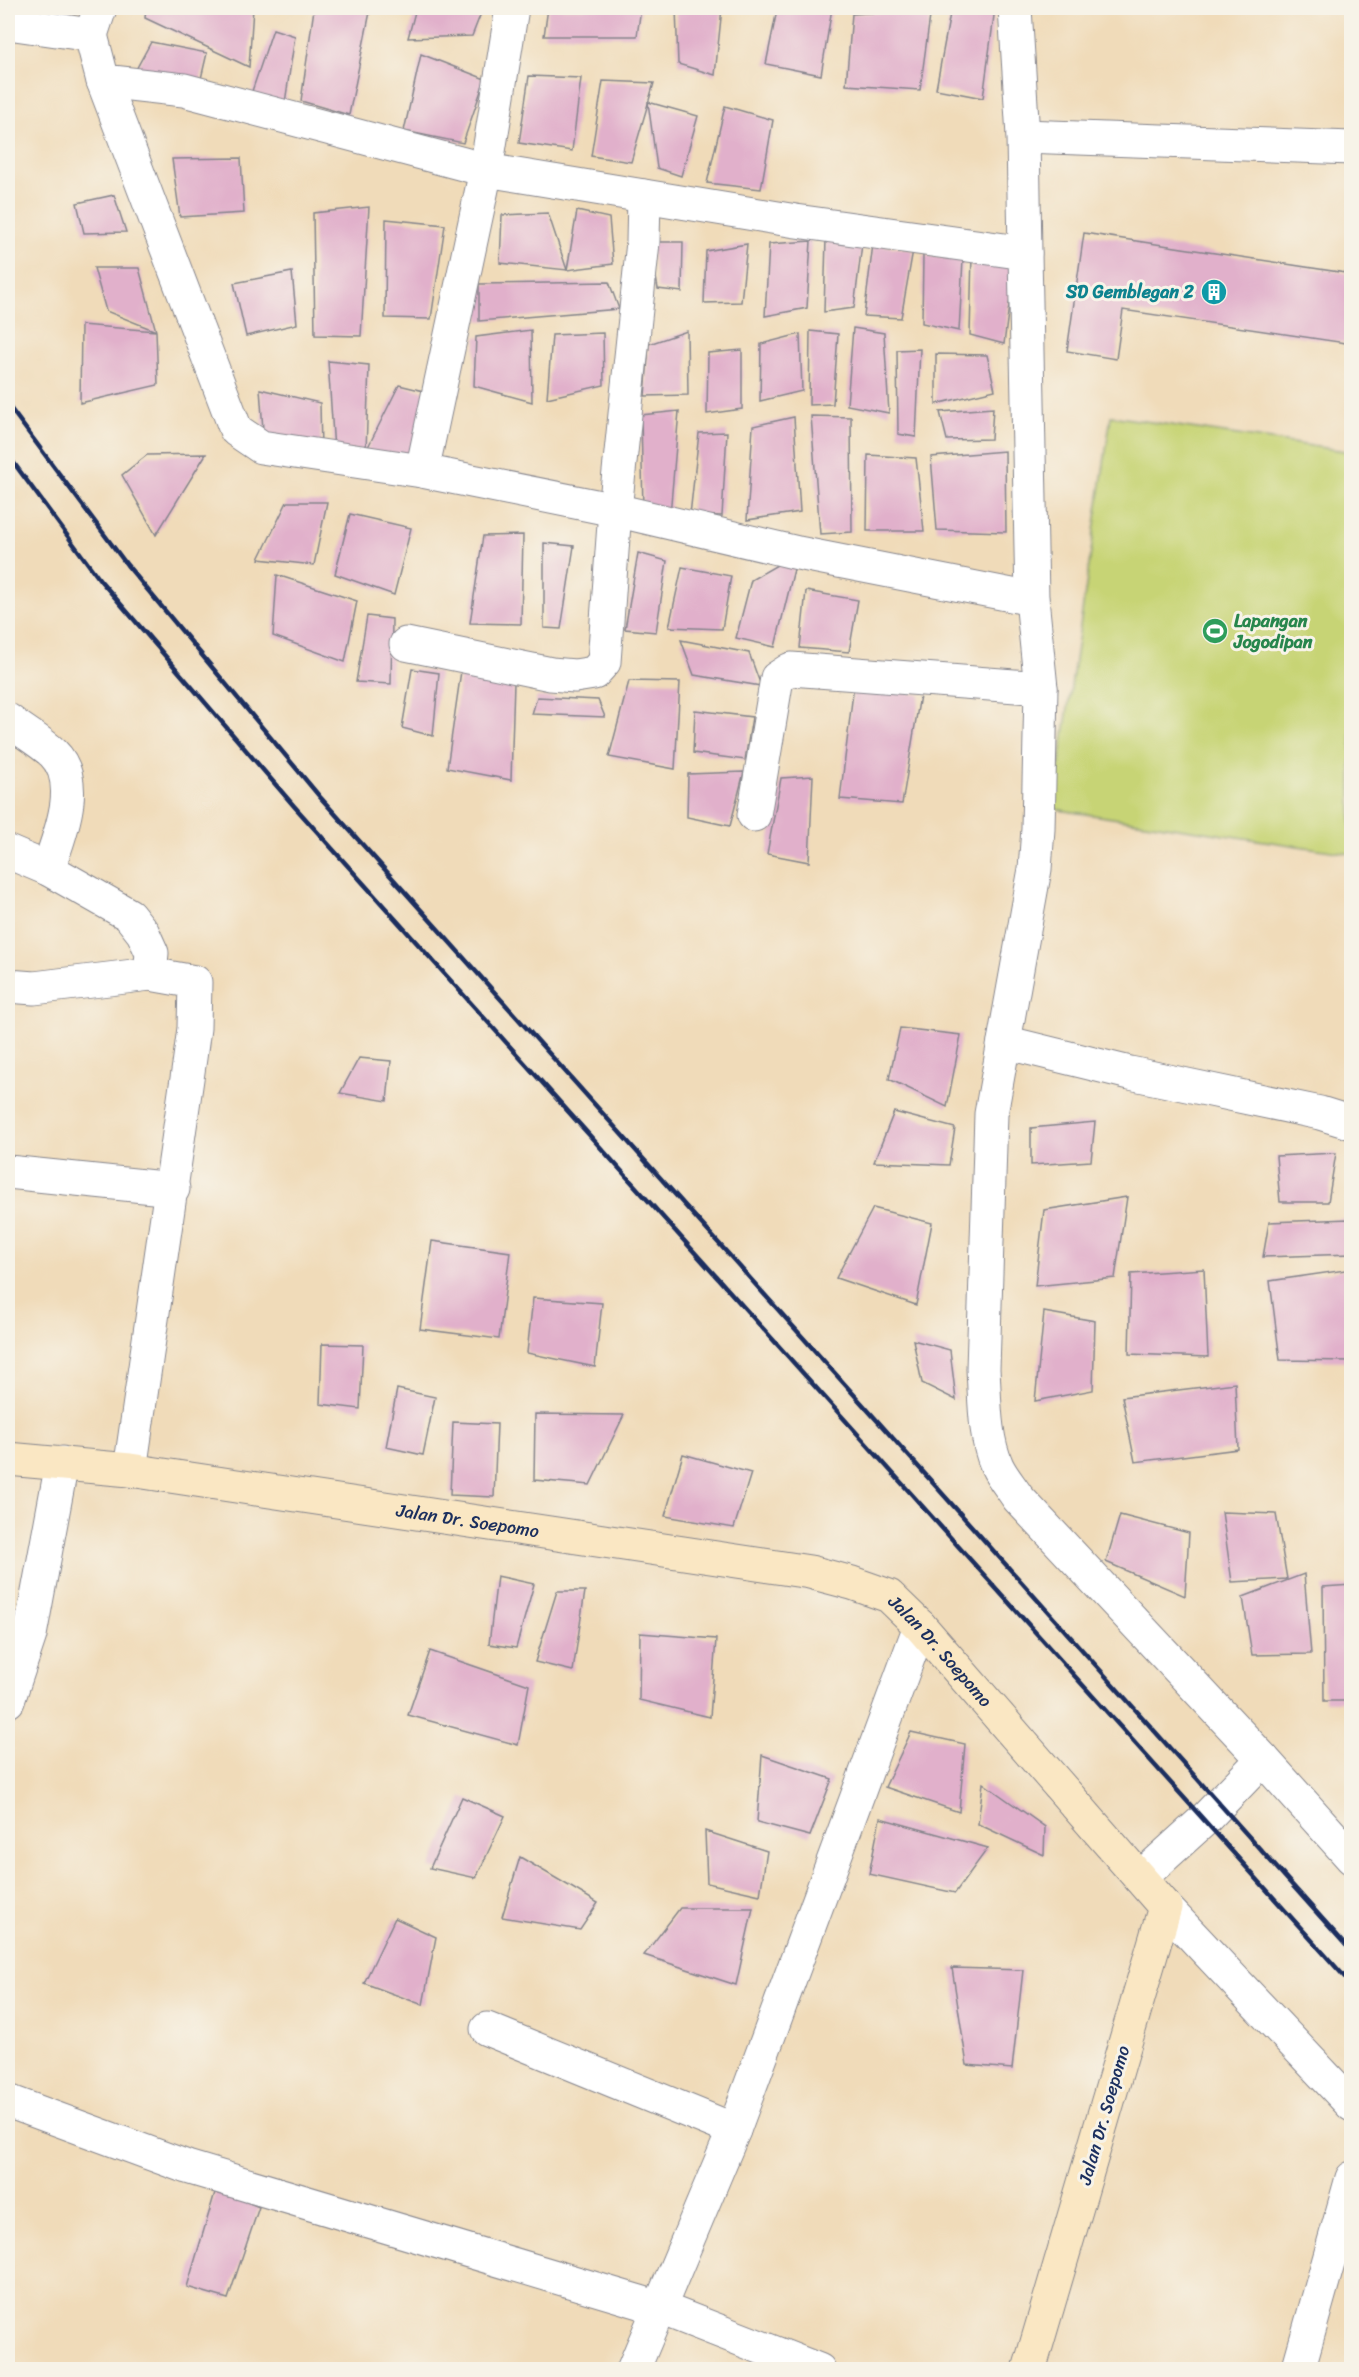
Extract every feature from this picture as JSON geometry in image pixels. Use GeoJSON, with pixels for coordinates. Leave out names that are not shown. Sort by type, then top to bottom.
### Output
{"type":"FeatureCollection","features":[{"type":"Feature","properties":{"kind":"street"},"geometry":{"type":"LineString","coordinates":[[422,471],[486,170],[512,8]]}},
{"type":"Feature","properties":{"kind":"street"},"geometry":{"type":"LineString","coordinates":[[1015,8],[1023,136],[1032,599],[1041,688],[1035,869],[991,1114],[983,1369],[991,1443],[998,1466],[1018,1498],[1263,1759],[1352,1858]]}},
{"type":"Feature","properties":{"kind":"street"},"geometry":{"type":"LineString","coordinates":[[8,23],[96,21],[103,81],[236,430],[261,447],[422,471],[615,510],[798,553],[1032,599]]}},
{"type":"Feature","properties":{"kind":"street"},"geometry":{"type":"LineString","coordinates":[[103,81],[184,90],[486,170],[796,220],[1025,253]]}},
{"type":"Feature","properties":{"kind":"street"},"geometry":{"type":"LineString","coordinates":[[1023,136],[1352,148]]}},
{"type":"Feature","properties":{"kind":"street"},"geometry":{"type":"LineString","coordinates":[[406,644],[551,674],[575,676],[594,673],[604,662],[615,510],[643,242],[644,196]]}},
{"type":"Feature","properties":{"kind":"street"},"geometry":{"type":"LineString","coordinates":[[754,815],[777,678],[791,669],[1041,688]]}},
{"type":"Feature","properties":{"kind":"street"},"geometry":{"type":"LineString","coordinates":[[8,720],[54,754],[65,774],[66,819],[48,869]]}},
{"type":"Feature","properties":{"kind":"street"},"geometry":{"type":"LineString","coordinates":[[8,852],[48,869],[129,915],[143,933],[152,953],[150,974]]}},
{"type":"Feature","properties":{"kind":"street"},"geometry":{"type":"LineString","coordinates":[[8,986],[34,988],[150,974],[195,982],[194,1028],[173,1189],[130,1470]]}},
{"type":"Feature","properties":{"kind":"street"},"geometry":{"type":"LineString","coordinates":[[1004,1042],[1130,1073],[1320,1113],[1352,1122]]}},
{"type":"Feature","properties":{"kind":"street"},"geometry":{"type":"LineString","coordinates":[[8,1172],[173,1189]]}},
{"type":"Feature","properties":{"kind":"street","name":"Jalan Dr. Soepomo"},"geometry":{"type":"LineString","coordinates":[[8,1459],[130,1470],[810,1572],[889,1596],[920,1626],[1165,1907],[1029,2370]]}},
{"type":"Feature","properties":{"kind":"street"},"geometry":{"type":"LineString","coordinates":[[8,1701],[30,1635],[62,1463]]}},
{"type":"Feature","properties":{"kind":"street"},"geometry":{"type":"LineString","coordinates":[[633,2370],[734,2130],[920,1626]]}},
{"type":"Feature","properties":{"kind":"street"},"geometry":{"type":"LineString","coordinates":[[1140,1878],[1204,1820],[1263,1759]]}},
{"type":"Feature","properties":{"kind":"street"},"geometry":{"type":"LineString","coordinates":[[1165,1907],[1352,2105]]}},
{"type":"Feature","properties":{"kind":"street"},"geometry":{"type":"LineString","coordinates":[[487,2030],[734,2130]]}},
{"type":"Feature","properties":{"kind":"street"},"geometry":{"type":"LineString","coordinates":[[8,2101],[187,2167],[660,2308],[815,2369]]}},
{"type":"Feature","properties":{"kind":"street"},"geometry":{"type":"LineString","coordinates":[[1298,2370],[1352,2178]]}},
{"type":"Feature","properties":{"kind":"green space","name":"Lapangan Jogodipan"},"geometry":{"type":"Polygon","coordinates":[[[1111,416],[1351,452],[1351,854],[1053,809],[1111,416]]]}},
{"type":"Feature","properties":{"kind":"building"},"geometry":{"type":"Polygon","coordinates":[[[146,8],[253,8],[249,67],[145,18],[146,8]]]}},
{"type":"Feature","properties":{"kind":"building"},"geometry":{"type":"Polygon","coordinates":[[[416,8],[483,8],[472,36],[408,38],[416,8]]]}},
{"type":"Feature","properties":{"kind":"building"},"geometry":{"type":"Polygon","coordinates":[[[548,8],[641,8],[637,36],[544,36],[548,8]]]}},
{"type":"Feature","properties":{"kind":"building"},"geometry":{"type":"Polygon","coordinates":[[[676,8],[722,8],[715,75],[678,64],[676,8]]]}},
{"type":"Feature","properties":{"kind":"building"},"geometry":{"type":"Polygon","coordinates":[[[832,8],[821,75],[766,64],[777,10],[832,8]]]}},
{"type":"Feature","properties":{"kind":"building"},"geometry":{"type":"Polygon","coordinates":[[[951,8],[995,8],[983,98],[936,89],[951,8]]]}},
{"type":"Feature","properties":{"kind":"building"},"geometry":{"type":"Polygon","coordinates":[[[314,9],[370,12],[349,115],[301,101],[314,9]]]}},
{"type":"Feature","properties":{"kind":"building"},"geometry":{"type":"Polygon","coordinates":[[[931,9],[920,90],[846,85],[852,14],[931,9]]]}},
{"type":"Feature","properties":{"kind":"building"},"geometry":{"type":"Polygon","coordinates":[[[273,29],[295,36],[283,116],[248,103],[273,29]]]}},
{"type":"Feature","properties":{"kind":"building"},"geometry":{"type":"Polygon","coordinates":[[[151,42],[207,53],[200,83],[133,75],[151,42]]]}},
{"type":"Feature","properties":{"kind":"building"},"geometry":{"type":"Polygon","coordinates":[[[421,54],[485,79],[463,143],[404,131],[421,54]]]}},
{"type":"Feature","properties":{"kind":"building"},"geometry":{"type":"Polygon","coordinates":[[[529,76],[581,78],[572,151],[519,143],[529,76]]]}},
{"type":"Feature","properties":{"kind":"building"},"geometry":{"type":"Polygon","coordinates":[[[603,81],[654,83],[631,162],[591,156],[603,81]]]}},
{"type":"Feature","properties":{"kind":"building"},"geometry":{"type":"Polygon","coordinates":[[[648,102],[698,116],[681,176],[657,168],[648,102]]]}},
{"type":"Feature","properties":{"kind":"building"},"geometry":{"type":"Polygon","coordinates":[[[725,106],[773,120],[761,189],[707,183],[725,106]]]}},
{"type":"Feature","properties":{"kind":"building"},"geometry":{"type":"Polygon","coordinates":[[[241,158],[244,213],[180,217],[172,159],[241,158]]]}},
{"type":"Feature","properties":{"kind":"building"},"geometry":{"type":"Polygon","coordinates":[[[114,195],[126,232],[84,233],[77,203],[114,195]]]}},
{"type":"Feature","properties":{"kind":"building"},"geometry":{"type":"Polygon","coordinates":[[[369,207],[361,336],[315,335],[313,213],[369,207]]]}},
{"type":"Feature","properties":{"kind":"building"},"geometry":{"type":"Polygon","coordinates":[[[577,211],[609,218],[613,264],[567,270],[577,211]]]}},
{"type":"Feature","properties":{"kind":"building"},"geometry":{"type":"Polygon","coordinates":[[[548,213],[567,270],[500,263],[502,215],[548,213]]]}},
{"type":"Feature","properties":{"kind":"building"},"geometry":{"type":"Polygon","coordinates":[[[386,219],[445,225],[431,319],[385,318],[386,219]]]}},
{"type":"Feature","properties":{"kind":"building","name":"SD Gemblegan 2"},"geometry":{"type":"Polygon","coordinates":[[[1084,233],[1352,274],[1352,344],[1123,310],[1116,359],[1067,351],[1084,233]]]}},
{"type":"Feature","properties":{"kind":"building"},"geometry":{"type":"Polygon","coordinates":[[[826,238],[862,244],[854,308],[824,312],[826,238]]]}},
{"type":"Feature","properties":{"kind":"building"},"geometry":{"type":"Polygon","coordinates":[[[811,241],[807,308],[765,316],[769,244],[811,241]]]}},
{"type":"Feature","properties":{"kind":"building"},"geometry":{"type":"Polygon","coordinates":[[[650,242],[683,242],[682,292],[658,289],[650,242]]]}},
{"type":"Feature","properties":{"kind":"building"},"geometry":{"type":"Polygon","coordinates":[[[747,244],[741,302],[704,303],[706,251],[747,244]]]}},
{"type":"Feature","properties":{"kind":"building"},"geometry":{"type":"Polygon","coordinates":[[[873,244],[913,250],[901,318],[864,316],[873,244]]]}},
{"type":"Feature","properties":{"kind":"building"},"geometry":{"type":"Polygon","coordinates":[[[972,254],[1014,266],[1004,344],[970,335],[972,254]]]}},
{"type":"Feature","properties":{"kind":"building"},"geometry":{"type":"Polygon","coordinates":[[[923,255],[963,260],[959,331],[922,323],[923,255]]]}},
{"type":"Feature","properties":{"kind":"building"},"geometry":{"type":"Polygon","coordinates":[[[94,268],[139,268],[156,331],[106,311],[94,268]]]}},
{"type":"Feature","properties":{"kind":"building"},"geometry":{"type":"Polygon","coordinates":[[[292,272],[297,324],[246,336],[234,283],[292,272]]]}},
{"type":"Feature","properties":{"kind":"building"},"geometry":{"type":"Polygon","coordinates":[[[609,282],[619,309],[479,321],[479,284],[609,282]]]}},
{"type":"Feature","properties":{"kind":"building"},"geometry":{"type":"Polygon","coordinates":[[[81,325],[156,331],[158,385],[80,403],[81,325]]]}},
{"type":"Feature","properties":{"kind":"building"},"geometry":{"type":"Polygon","coordinates":[[[853,328],[884,333],[889,413],[847,405],[853,328]]]}},
{"type":"Feature","properties":{"kind":"building"},"geometry":{"type":"Polygon","coordinates":[[[531,330],[532,402],[474,386],[476,337],[531,330]]]}},
{"type":"Feature","properties":{"kind":"building"},"geometry":{"type":"Polygon","coordinates":[[[687,331],[688,395],[645,396],[649,344],[687,331]]]}},
{"type":"Feature","properties":{"kind":"building"},"geometry":{"type":"Polygon","coordinates":[[[810,331],[838,334],[833,404],[809,405],[810,331]]]}},
{"type":"Feature","properties":{"kind":"building"},"geometry":{"type":"Polygon","coordinates":[[[603,333],[604,385],[547,398],[552,335],[603,333]]]}},
{"type":"Feature","properties":{"kind":"building"},"geometry":{"type":"Polygon","coordinates":[[[800,334],[802,391],[760,401],[761,344],[800,334]]]}},
{"type":"Feature","properties":{"kind":"building"},"geometry":{"type":"Polygon","coordinates":[[[920,349],[916,437],[898,434],[897,350],[920,349]]]}},
{"type":"Feature","properties":{"kind":"building"},"geometry":{"type":"Polygon","coordinates":[[[742,350],[742,409],[707,414],[708,353],[742,350]]]}},
{"type":"Feature","properties":{"kind":"building"},"geometry":{"type":"Polygon","coordinates":[[[936,354],[987,355],[995,390],[936,404],[936,354]]]}},
{"type":"Feature","properties":{"kind":"building"},"geometry":{"type":"Polygon","coordinates":[[[328,361],[369,365],[366,451],[334,450],[328,361]]]}},
{"type":"Feature","properties":{"kind":"building"},"geometry":{"type":"Polygon","coordinates":[[[399,385],[428,392],[414,456],[366,451],[399,385]]]}},
{"type":"Feature","properties":{"kind":"building"},"geometry":{"type":"Polygon","coordinates":[[[260,389],[320,403],[321,450],[264,443],[260,389]]]}},
{"type":"Feature","properties":{"kind":"building"},"geometry":{"type":"Polygon","coordinates":[[[993,408],[991,439],[947,440],[940,412],[993,408]]]}},
{"type":"Feature","properties":{"kind":"building"},"geometry":{"type":"Polygon","coordinates":[[[679,411],[670,515],[643,511],[641,415],[679,411]]]}},
{"type":"Feature","properties":{"kind":"building"},"geometry":{"type":"Polygon","coordinates":[[[811,416],[851,417],[852,532],[820,534],[811,416]]]}},
{"type":"Feature","properties":{"kind":"building"},"geometry":{"type":"Polygon","coordinates":[[[794,417],[800,512],[747,520],[753,426],[794,417]]]}},
{"type":"Feature","properties":{"kind":"building"},"geometry":{"type":"Polygon","coordinates":[[[727,432],[722,516],[690,515],[699,433],[727,432]]]}},
{"type":"Feature","properties":{"kind":"building"},"geometry":{"type":"Polygon","coordinates":[[[1005,451],[1006,532],[937,530],[931,457],[1005,451]]]}},
{"type":"Feature","properties":{"kind":"building"},"geometry":{"type":"Polygon","coordinates":[[[206,454],[156,535],[122,475],[147,455],[206,454]]]}},
{"type":"Feature","properties":{"kind":"building"},"geometry":{"type":"Polygon","coordinates":[[[868,455],[916,458],[924,531],[867,531],[868,455]]]}},
{"type":"Feature","properties":{"kind":"building"},"geometry":{"type":"Polygon","coordinates":[[[287,502],[327,502],[314,565],[259,559],[287,502]]]}},
{"type":"Feature","properties":{"kind":"building"},"geometry":{"type":"Polygon","coordinates":[[[350,514],[411,528],[394,595],[335,574],[350,514]]]}},
{"type":"Feature","properties":{"kind":"building"},"geometry":{"type":"Polygon","coordinates":[[[523,535],[521,624],[470,623],[483,536],[523,535]]]}},
{"type":"Feature","properties":{"kind":"building"},"geometry":{"type":"Polygon","coordinates":[[[544,543],[574,546],[561,629],[544,628],[544,543]]]}},
{"type":"Feature","properties":{"kind":"building"},"geometry":{"type":"Polygon","coordinates":[[[638,553],[667,561],[656,632],[625,629],[638,553]]]}},
{"type":"Feature","properties":{"kind":"building"},"geometry":{"type":"Polygon","coordinates":[[[798,553],[775,647],[736,638],[751,580],[798,553]]]}},
{"type":"Feature","properties":{"kind":"building"},"geometry":{"type":"Polygon","coordinates":[[[682,567],[731,576],[722,629],[669,627],[682,567]]]}},
{"type":"Feature","properties":{"kind":"building"},"geometry":{"type":"Polygon","coordinates":[[[277,575],[357,601],[345,662],[273,636],[277,575]]]}},
{"type":"Feature","properties":{"kind":"building"},"geometry":{"type":"Polygon","coordinates":[[[806,591],[858,600],[849,652],[800,648],[806,591]]]}},
{"type":"Feature","properties":{"kind":"building"},"geometry":{"type":"Polygon","coordinates":[[[367,616],[392,619],[391,684],[356,682],[367,616]]]}},
{"type":"Feature","properties":{"kind":"building"},"geometry":{"type":"Polygon","coordinates":[[[681,640],[749,653],[761,686],[694,675],[681,640]]]}},
{"type":"Feature","properties":{"kind":"building"},"geometry":{"type":"Polygon","coordinates":[[[412,669],[439,673],[433,736],[402,728],[412,669]]]}},
{"type":"Feature","properties":{"kind":"building"},"geometry":{"type":"Polygon","coordinates":[[[461,671],[514,682],[511,780],[447,768],[461,671]]]}},
{"type":"Feature","properties":{"kind":"building"},"geometry":{"type":"Polygon","coordinates":[[[629,681],[680,682],[675,769],[609,757],[629,681]]]}},
{"type":"Feature","properties":{"kind":"building"},"geometry":{"type":"Polygon","coordinates":[[[854,684],[920,695],[902,804],[840,799],[854,684]]]}},
{"type":"Feature","properties":{"kind":"building"},"geometry":{"type":"Polygon","coordinates":[[[537,697],[598,700],[605,717],[532,714],[537,697]]]}},
{"type":"Feature","properties":{"kind":"building"},"geometry":{"type":"Polygon","coordinates":[[[695,710],[752,717],[745,760],[693,753],[695,710]]]}},
{"type":"Feature","properties":{"kind":"building"},"geometry":{"type":"Polygon","coordinates":[[[744,772],[730,826],[687,817],[688,774],[744,772]]]}},
{"type":"Feature","properties":{"kind":"building"},"geometry":{"type":"Polygon","coordinates":[[[813,776],[809,862],[767,854],[781,778],[813,776]]]}},
{"type":"Feature","properties":{"kind":"building"},"geometry":{"type":"Polygon","coordinates":[[[900,1028],[961,1035],[947,1107],[889,1079],[900,1028]]]}},
{"type":"Feature","properties":{"kind":"building"},"geometry":{"type":"Polygon","coordinates":[[[359,1058],[391,1061],[387,1101],[340,1093],[359,1058]]]}},
{"type":"Feature","properties":{"kind":"building"},"geometry":{"type":"Polygon","coordinates":[[[894,1112],[955,1128],[949,1165],[874,1162],[894,1112]]]}},
{"type":"Feature","properties":{"kind":"building"},"geometry":{"type":"Polygon","coordinates":[[[1095,1122],[1091,1161],[1031,1165],[1031,1128],[1095,1122]]]}},
{"type":"Feature","properties":{"kind":"building"},"geometry":{"type":"Polygon","coordinates":[[[1336,1153],[1328,1202],[1280,1202],[1276,1156],[1336,1153]]]}},
{"type":"Feature","properties":{"kind":"building"},"geometry":{"type":"Polygon","coordinates":[[[1127,1197],[1115,1278],[1035,1286],[1044,1210],[1127,1197]]]}},
{"type":"Feature","properties":{"kind":"building"},"geometry":{"type":"Polygon","coordinates":[[[873,1208],[932,1223],[916,1305],[836,1278],[873,1208]]]}},
{"type":"Feature","properties":{"kind":"building"},"geometry":{"type":"Polygon","coordinates":[[[1350,1219],[1352,1254],[1263,1257],[1269,1222],[1350,1219]]]}},
{"type":"Feature","properties":{"kind":"building"},"geometry":{"type":"Polygon","coordinates":[[[432,1241],[510,1252],[499,1339],[420,1329],[432,1241]]]}},
{"type":"Feature","properties":{"kind":"building"},"geometry":{"type":"Polygon","coordinates":[[[1204,1269],[1208,1357],[1129,1354],[1131,1274],[1204,1269]]]}},
{"type":"Feature","properties":{"kind":"building"},"geometry":{"type":"Polygon","coordinates":[[[1352,1269],[1352,1361],[1280,1360],[1270,1281],[1352,1269]]]}},
{"type":"Feature","properties":{"kind":"building"},"geometry":{"type":"Polygon","coordinates":[[[533,1298],[602,1303],[595,1367],[527,1353],[533,1298]]]}},
{"type":"Feature","properties":{"kind":"building"},"geometry":{"type":"Polygon","coordinates":[[[1044,1312],[1095,1321],[1093,1390],[1035,1401],[1044,1312]]]}},
{"type":"Feature","properties":{"kind":"building"},"geometry":{"type":"Polygon","coordinates":[[[913,1340],[950,1350],[956,1400],[922,1383],[913,1340]]]}},
{"type":"Feature","properties":{"kind":"building"},"geometry":{"type":"Polygon","coordinates":[[[322,1344],[363,1345],[360,1409],[320,1404],[322,1344]]]}},
{"type":"Feature","properties":{"kind":"building"},"geometry":{"type":"Polygon","coordinates":[[[1235,1383],[1238,1449],[1135,1462],[1122,1397],[1235,1383]]]}},
{"type":"Feature","properties":{"kind":"building"},"geometry":{"type":"Polygon","coordinates":[[[397,1389],[435,1397],[423,1455],[386,1447],[397,1389]]]}},
{"type":"Feature","properties":{"kind":"building"},"geometry":{"type":"Polygon","coordinates":[[[535,1414],[624,1415],[590,1485],[534,1480],[535,1414]]]}},
{"type":"Feature","properties":{"kind":"building"},"geometry":{"type":"Polygon","coordinates":[[[453,1422],[497,1424],[494,1497],[450,1495],[453,1422]]]}},
{"type":"Feature","properties":{"kind":"building"},"geometry":{"type":"Polygon","coordinates":[[[683,1454],[751,1473],[734,1528],[665,1516],[683,1454]]]}},
{"type":"Feature","properties":{"kind":"building"},"geometry":{"type":"Polygon","coordinates":[[[1222,1512],[1276,1514],[1287,1579],[1232,1582],[1222,1512]]]}},
{"type":"Feature","properties":{"kind":"building"},"geometry":{"type":"Polygon","coordinates":[[[1120,1515],[1189,1533],[1185,1596],[1106,1562],[1120,1515]]]}},
{"type":"Feature","properties":{"kind":"building"},"geometry":{"type":"Polygon","coordinates":[[[1304,1574],[1311,1654],[1252,1655],[1243,1597],[1304,1574]]]}},
{"type":"Feature","properties":{"kind":"building"},"geometry":{"type":"Polygon","coordinates":[[[497,1576],[534,1584],[516,1648],[489,1644],[497,1576]]]}},
{"type":"Feature","properties":{"kind":"building"},"geometry":{"type":"Polygon","coordinates":[[[1352,1585],[1352,1701],[1324,1701],[1323,1587],[1352,1585]]]}},
{"type":"Feature","properties":{"kind":"building"},"geometry":{"type":"Polygon","coordinates":[[[557,1591],[585,1591],[573,1671],[535,1662],[557,1591]]]}},
{"type":"Feature","properties":{"kind":"building"},"geometry":{"type":"Polygon","coordinates":[[[640,1633],[716,1639],[710,1717],[639,1700],[640,1633]]]}},
{"type":"Feature","properties":{"kind":"building"},"geometry":{"type":"Polygon","coordinates":[[[430,1651],[529,1685],[518,1745],[408,1715],[430,1651]]]}},
{"type":"Feature","properties":{"kind":"building"},"geometry":{"type":"Polygon","coordinates":[[[911,1732],[965,1744],[959,1812],[885,1787],[911,1732]]]}},
{"type":"Feature","properties":{"kind":"building"},"geometry":{"type":"Polygon","coordinates":[[[762,1755],[832,1779],[810,1836],[757,1822],[762,1755]]]}},
{"type":"Feature","properties":{"kind":"building"},"geometry":{"type":"Polygon","coordinates":[[[983,1783],[1045,1827],[1044,1855],[978,1824],[983,1783]]]}},
{"type":"Feature","properties":{"kind":"building"},"geometry":{"type":"Polygon","coordinates":[[[462,1797],[505,1816],[476,1878],[430,1868],[462,1797]]]}},
{"type":"Feature","properties":{"kind":"building"},"geometry":{"type":"Polygon","coordinates":[[[880,1818],[988,1848],[955,1893],[869,1874],[880,1818]]]}},
{"type":"Feature","properties":{"kind":"building"},"geometry":{"type":"Polygon","coordinates":[[[705,1831],[767,1851],[760,1895],[707,1883],[705,1831]]]}},
{"type":"Feature","properties":{"kind":"building"},"geometry":{"type":"Polygon","coordinates":[[[520,1857],[598,1903],[580,1930],[502,1917],[520,1857]]]}},
{"type":"Feature","properties":{"kind":"building"},"geometry":{"type":"Polygon","coordinates":[[[680,1908],[753,1908],[736,1985],[644,1955],[680,1908]]]}},
{"type":"Feature","properties":{"kind":"building"},"geometry":{"type":"Polygon","coordinates":[[[395,1918],[436,1937],[423,2005],[364,1983],[395,1918]]]}},
{"type":"Feature","properties":{"kind":"building"},"geometry":{"type":"Polygon","coordinates":[[[952,1968],[1023,1970],[1012,2069],[967,2065],[952,1968]]]}},
{"type":"Feature","properties":{"kind":"building"},"geometry":{"type":"Polygon","coordinates":[[[216,2189],[259,2207],[228,2299],[187,2287],[216,2189]]]}},
{"type":"Feature","properties":{"kind":"railway"},"geometry":{"type":"LineString","coordinates":[[8,405],[127,565],[320,797],[1352,1952]]}},
{"type":"Feature","properties":{"kind":"railway"},"geometry":{"type":"LineString","coordinates":[[8,455],[100,580],[294,806],[1352,1985]]}},
{"type":"Feature","properties":{"kind":"place","name":"SD Gemblegan 2"},"geometry":{"type":"Point","coordinates":[1214,292]}},
{"type":"Feature","properties":{"kind":"place","name":"Lapangan Jogodipan"},"geometry":{"type":"Point","coordinates":[1215,631]}}]}
